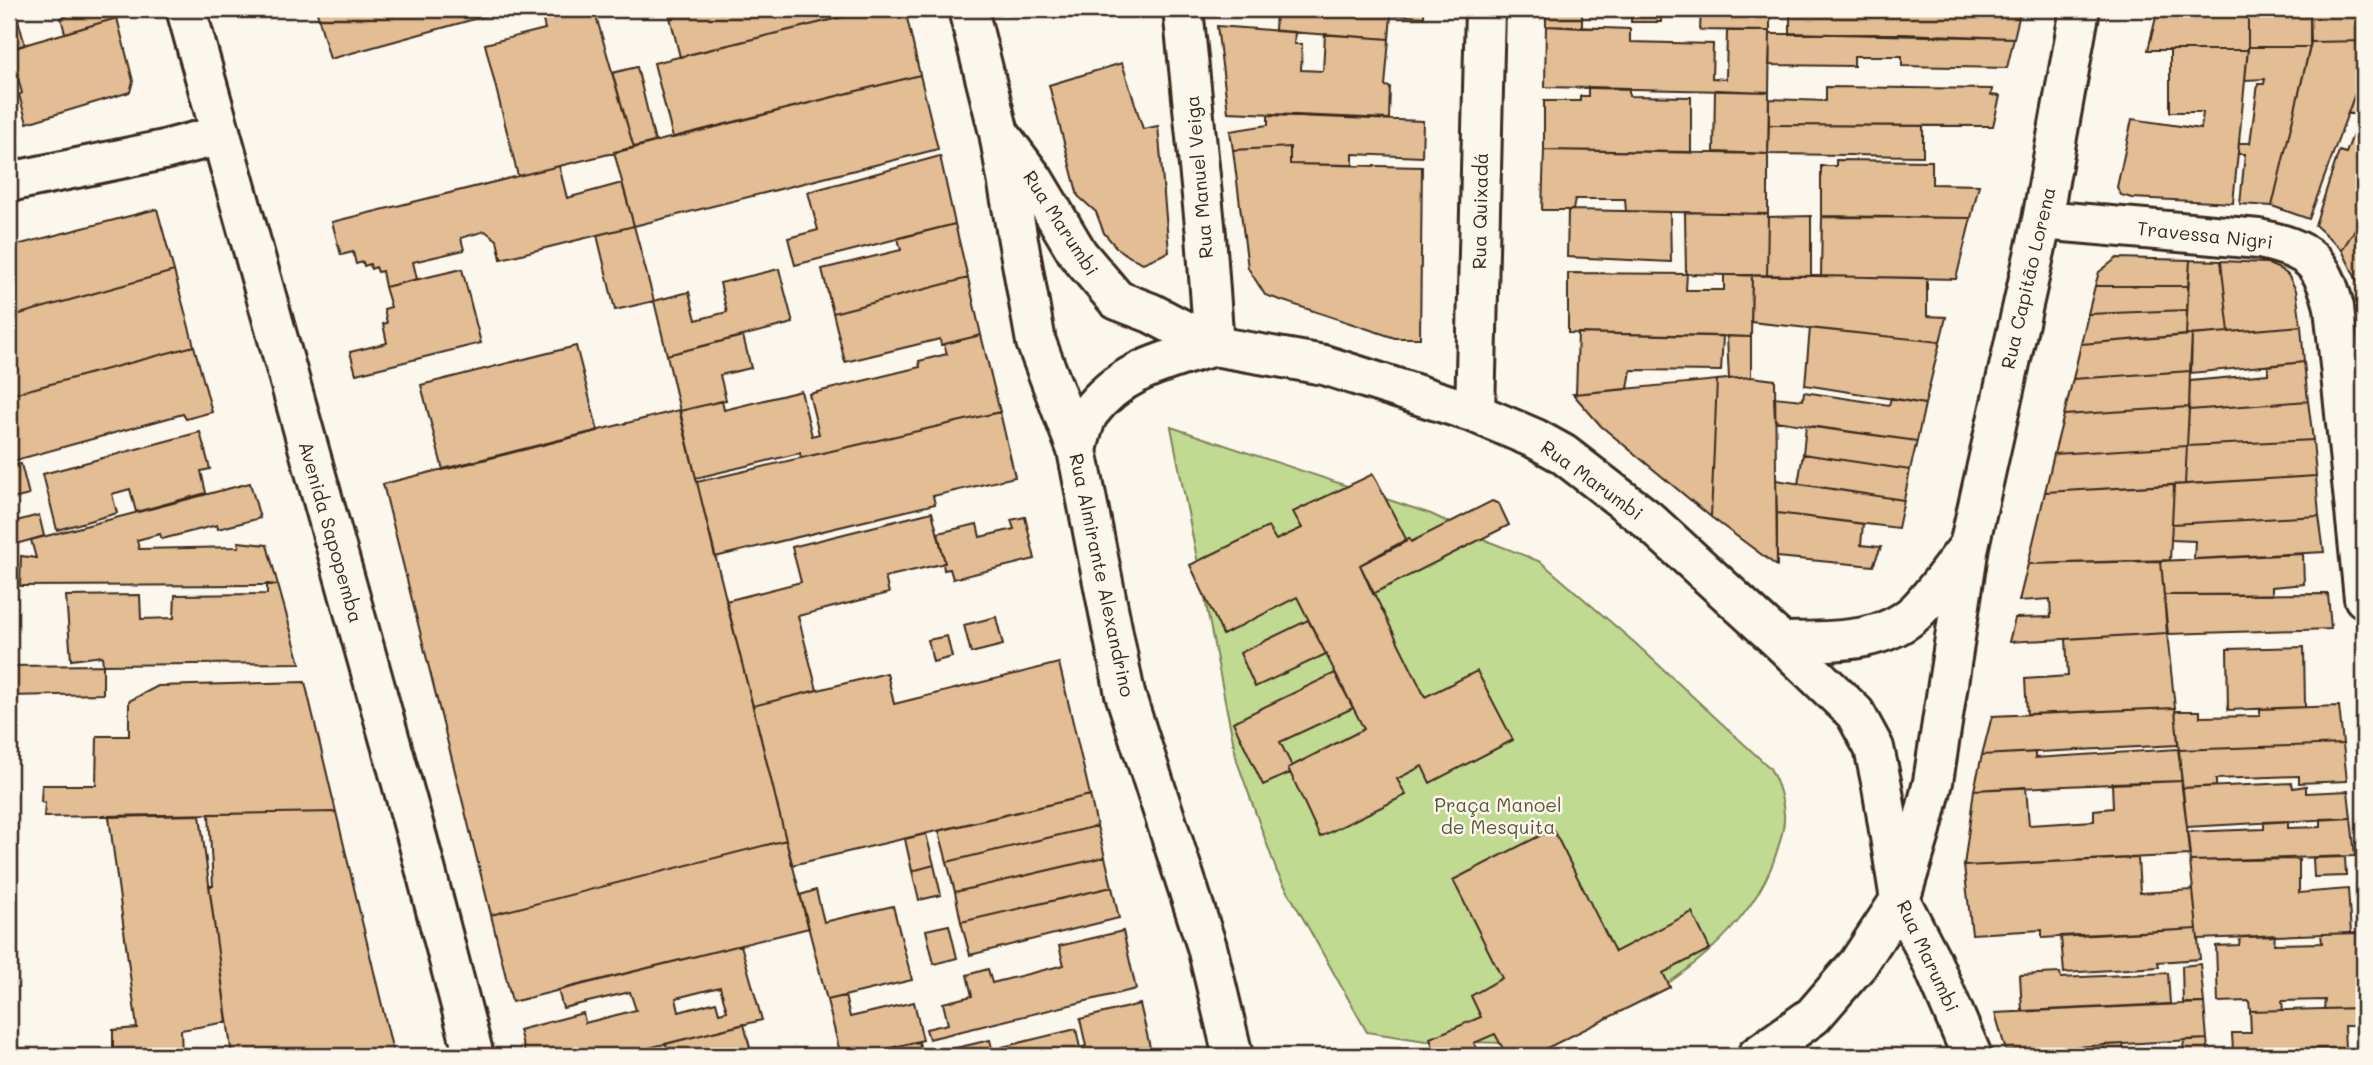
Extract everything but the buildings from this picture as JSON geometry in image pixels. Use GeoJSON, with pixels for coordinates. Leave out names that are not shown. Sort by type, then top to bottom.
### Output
{"type":"FeatureCollection","features":[{"type":"Feature","properties":{"kind":"street","name":"Avenida Sapopemba"},"geometry":{"type":"LineString","coordinates":[[186,9],[418,841],[474,1056]]}},
{"type":"Feature","properties":{"kind":"street","name":"Rua Almirante Alexandrino"},"geometry":{"type":"LineString","coordinates":[[968,9],[999,133],[1036,342],[1077,450],[1125,694],[1207,947],[1236,1054]]}},
{"type":"Feature","properties":{"kind":"street","name":"Rua Manuel Veiga"},"geometry":{"type":"LineString","coordinates":[[1183,9],[1206,235],[1214,346]]}},
{"type":"Feature","properties":{"kind":"street","name":"Rua Quixadá"},"geometry":{"type":"LineString","coordinates":[[1475,413],[1485,9]]}},
{"type":"Feature","properties":{"kind":"street","name":"Rua Capitão Lorena"},"geometry":{"type":"LineString","coordinates":[[1900,900],[1933,782],[1969,546],[2042,220],[2080,9]]}},
{"type":"Feature","properties":{"kind":"street","name":"Rua Marumbi"},"geometry":{"type":"LineString","coordinates":[[999,133],[1034,180],[1078,254],[1117,300],[1151,313],[1214,346],[1324,365],[1475,413],[1536,439],[1563,454],[1647,519],[1782,642],[1855,713],[1874,748],[1900,900],[1931,960],[1972,1056]]}},
{"type":"Feature","properties":{"kind":"street"},"geometry":{"type":"LineString","coordinates":[[9,182],[164,150],[220,135]]}},
{"type":"Feature","properties":{"kind":"street","name":"Travessa Nigri"},"geometry":{"type":"LineString","coordinates":[[2042,220],[2259,239],[2290,245],[2314,260],[2328,283],[2334,307],[2364,598]]}},
{"type":"Feature","properties":{"kind":"street"},"geometry":{"type":"LineString","coordinates":[[1077,450],[1088,415],[1112,390],[1149,366],[1214,346]]}},
{"type":"Feature","properties":{"kind":"street","name":"Rua Capitão Lorena"},"geometry":{"type":"LineString","coordinates":[[1782,642],[1852,640],[1889,630],[1916,612],[1969,546]]}},
{"type":"Feature","properties":{"kind":"street"},"geometry":{"type":"LineString","coordinates":[[1757,1056],[1813,1016],[1858,964],[1900,900]]}},
{"type":"Feature","properties":{"kind":"green space","name":"Praça Manoel de Mesquita"},"geometry":{"type":"Polygon","coordinates":[[[1171,427],[1431,514],[1541,562],[1635,643],[1770,768],[1783,802],[1782,832],[1769,873],[1745,913],[1694,964],[1656,991],[1506,1043],[1426,1041],[1367,1032],[1277,872],[1237,761],[1171,427]]]}}]}
